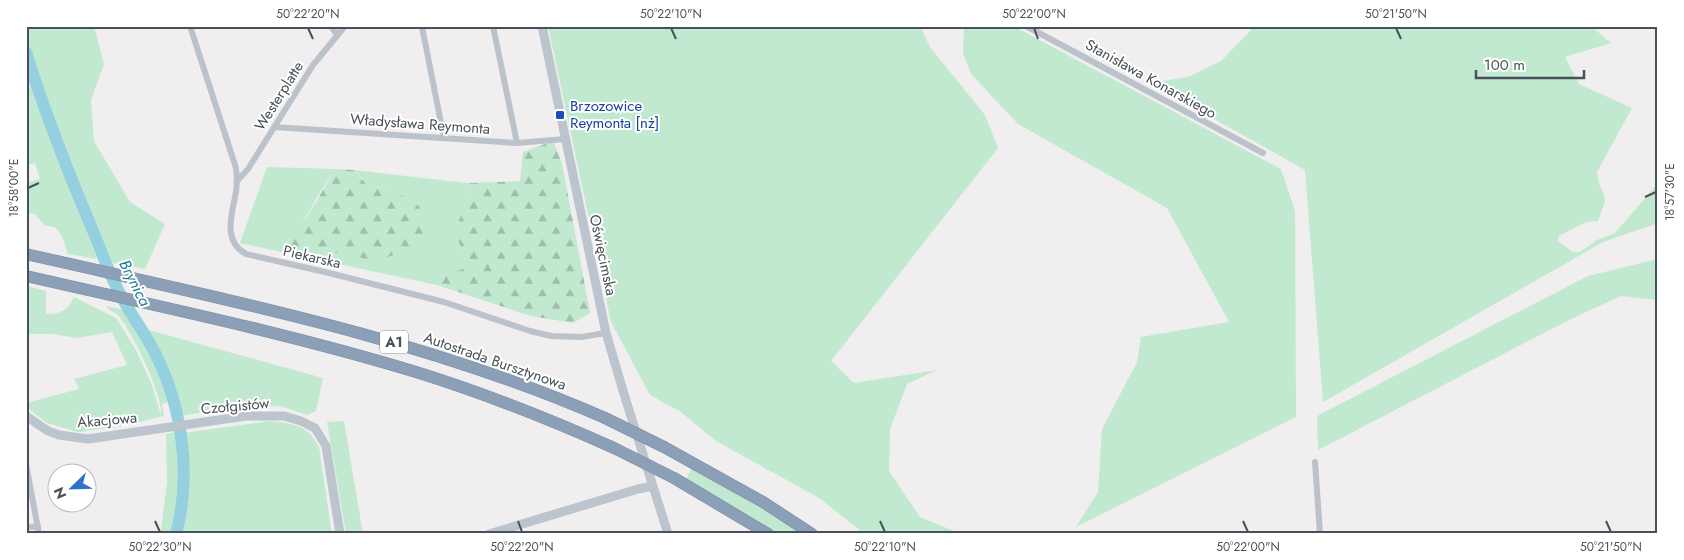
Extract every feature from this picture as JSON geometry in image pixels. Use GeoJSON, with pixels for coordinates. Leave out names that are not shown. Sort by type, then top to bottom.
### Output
{"type":"FeatureCollection","features":[{"type":"Feature","properties":{"kind":"highway","name":"Autostrada Bursztynowa"},"geometry":{"type":"LineString","coordinates":[[26,254],[346,329],[445,357],[536,389],[605,418],[664,447],[755,498],[812,534]]}},
{"type":"Feature","properties":{"kind":"highway","name":"A1"},"geometry":{"type":"LineString","coordinates":[[26,276],[316,344],[417,372],[522,409],[614,448],[674,478],[768,534]]}},
{"type":"Feature","properties":{"kind":"street","name":"Piekarska"},"geometry":{"type":"LineString","coordinates":[[190,26],[236,168],[237,180],[230,231],[235,246],[246,254],[444,302],[530,331],[552,336],[581,337],[606,333]]}},
{"type":"Feature","properties":{"kind":"street"},"geometry":{"type":"LineString","coordinates":[[331,26],[337,35]]}},
{"type":"Feature","properties":{"kind":"street","name":"Westerplatte"},"geometry":{"type":"LineString","coordinates":[[237,180],[248,169],[313,65],[345,26]]}},
{"type":"Feature","properties":{"kind":"street"},"geometry":{"type":"LineString","coordinates":[[493,26],[517,143]]}},
{"type":"Feature","properties":{"kind":"street","name":"Oświęcimska"},"geometry":{"type":"LineString","coordinates":[[542,26],[606,333],[668,534]]}},
{"type":"Feature","properties":{"kind":"street","name":"Stanisława Konarskiego"},"geometry":{"type":"LineString","coordinates":[[1026,26],[1263,153]]}},
{"type":"Feature","properties":{"kind":"street"},"geometry":{"type":"LineString","coordinates":[[422,27],[444,138]]}},
{"type":"Feature","properties":{"kind":"street","name":"Władysława Reymonta"},"geometry":{"type":"LineString","coordinates":[[274,127],[517,143],[565,139]]}},
{"type":"Feature","properties":{"kind":"street","name":"Akacjowa"},"geometry":{"type":"LineString","coordinates":[[26,416],[48,431],[71,438],[94,438],[165,428]]}},
{"type":"Feature","properties":{"kind":"street","name":"Czołgistów"},"geometry":{"type":"LineString","coordinates":[[165,428],[246,416],[284,416],[315,428],[326,446],[340,534]]}},
{"type":"Feature","properties":{"kind":"street"},"geometry":{"type":"LineString","coordinates":[[1315,462],[1320,534]]}},
{"type":"Feature","properties":{"kind":"street"},"geometry":{"type":"LineString","coordinates":[[26,464],[39,534]]}},
{"type":"Feature","properties":{"kind":"street"},"geometry":{"type":"LineString","coordinates":[[489,534],[653,486]]}},
{"type":"Feature","properties":{"kind":"street"},"geometry":{"type":"LineString","coordinates":[[26,527],[38,526]]}},
{"type":"Feature","properties":{"kind":"green space"},"geometry":{"type":"Polygon","coordinates":[[[26,26],[94,26],[104,64],[91,100],[94,141],[130,202],[165,224],[145,269],[108,262],[40,88],[26,37],[26,26]]]}},
{"type":"Feature","properties":{"kind":"green space"},"geometry":{"type":"Polygon","coordinates":[[[548,26],[920,26],[930,47],[985,115],[998,148],[831,361],[854,383],[937,370],[907,384],[890,429],[889,471],[920,517],[961,534],[865,534],[819,498],[716,441],[681,412],[650,395],[611,322],[548,26]]]}},
{"type":"Feature","properties":{"kind":"green space"},"geometry":{"type":"Polygon","coordinates":[[[964,26],[1013,26],[1281,169],[1295,211],[1296,417],[1076,527],[1098,492],[1102,429],[1137,362],[1141,337],[1229,322],[1167,208],[1018,124],[971,74],[963,53],[964,26]]]}},
{"type":"Feature","properties":{"kind":"green space"},"geometry":{"type":"Polygon","coordinates":[[[1255,26],[1318,26],[1320,28],[1323,26],[1591,26],[1611,43],[1565,57],[1579,84],[1632,108],[1597,172],[1605,202],[1598,221],[1586,222],[1559,236],[1558,241],[1573,252],[1580,252],[1597,240],[1615,233],[1658,183],[1658,223],[1603,242],[1323,402],[1305,170],[1150,83],[1188,77],[1221,61],[1255,26]]]}},
{"type":"Feature","properties":{"kind":"green space"},"geometry":{"type":"Polygon","coordinates":[[[26,63],[36,98],[97,259],[68,254],[62,236],[56,228],[44,225],[35,214],[26,213],[26,183],[40,179],[35,163],[26,165],[26,63]]]}},
{"type":"Feature","properties":{"kind":"green space"},"geometry":{"type":"Polygon","coordinates":[[[553,141],[562,163],[590,313],[573,323],[531,316],[437,285],[441,275],[461,270],[466,263],[455,231],[466,201],[467,183],[520,181],[523,152],[553,141]]]}},
{"type":"Feature","properties":{"kind":"green space"},"geometry":{"type":"Polygon","coordinates":[[[267,167],[336,169],[320,192],[298,231],[285,244],[396,191],[366,184],[354,170],[467,183],[466,201],[455,231],[466,263],[461,270],[441,275],[437,285],[240,243],[267,167]]]}},
{"type":"Feature","properties":{"kind":"green space"},"geometry":{"type":"Polygon","coordinates":[[[336,169],[354,170],[366,184],[396,191],[419,206],[427,225],[417,245],[379,261],[285,244],[306,218],[336,169]]]}},
{"type":"Feature","properties":{"kind":"green space"},"geometry":{"type":"Polygon","coordinates":[[[1658,259],[1658,300],[1621,296],[1571,319],[1318,450],[1317,416],[1588,276],[1658,259]]]}},
{"type":"Feature","properties":{"kind":"green space"},"geometry":{"type":"Polygon","coordinates":[[[26,286],[46,291],[46,314],[63,310],[74,297],[116,318],[137,352],[151,383],[161,415],[161,406],[152,379],[131,334],[118,315],[106,306],[126,310],[155,366],[170,401],[162,404],[164,416],[126,425],[78,432],[47,423],[26,407],[26,403],[79,389],[74,379],[127,365],[112,332],[77,338],[53,334],[26,334],[26,286]]]}},
{"type":"Feature","properties":{"kind":"green space"},"geometry":{"type":"Polygon","coordinates":[[[148,330],[323,378],[316,411],[307,415],[280,406],[230,408],[181,416],[167,372],[148,330]]]}},
{"type":"Feature","properties":{"kind":"green space"},"geometry":{"type":"Polygon","coordinates":[[[270,421],[299,426],[310,434],[319,447],[332,534],[179,534],[184,513],[187,475],[183,433],[270,421]]]}},
{"type":"Feature","properties":{"kind":"green space"},"geometry":{"type":"Polygon","coordinates":[[[344,421],[363,534],[346,534],[327,422],[344,421]]]}},
{"type":"Feature","properties":{"kind":"green space"},"geometry":{"type":"Polygon","coordinates":[[[176,432],[178,483],[175,521],[172,534],[157,534],[161,531],[167,481],[166,434],[176,432]]]}},
{"type":"Feature","properties":{"kind":"green space"},"geometry":{"type":"Polygon","coordinates":[[[692,468],[754,503],[802,534],[777,534],[686,479],[692,468]]]}},
{"type":"Feature","properties":{"kind":"waterway","name":"Brynica"},"geometry":{"type":"LineString","coordinates":[[26,52],[61,153],[108,270],[124,302],[148,340],[169,385],[181,434],[183,460],[181,510],[176,534]]}},
{"type":"Feature","properties":{"kind":"place","name":"Brzozowice Reymonta [nż]"},"geometry":{"type":"Point","coordinates":[560,115]}}]}
